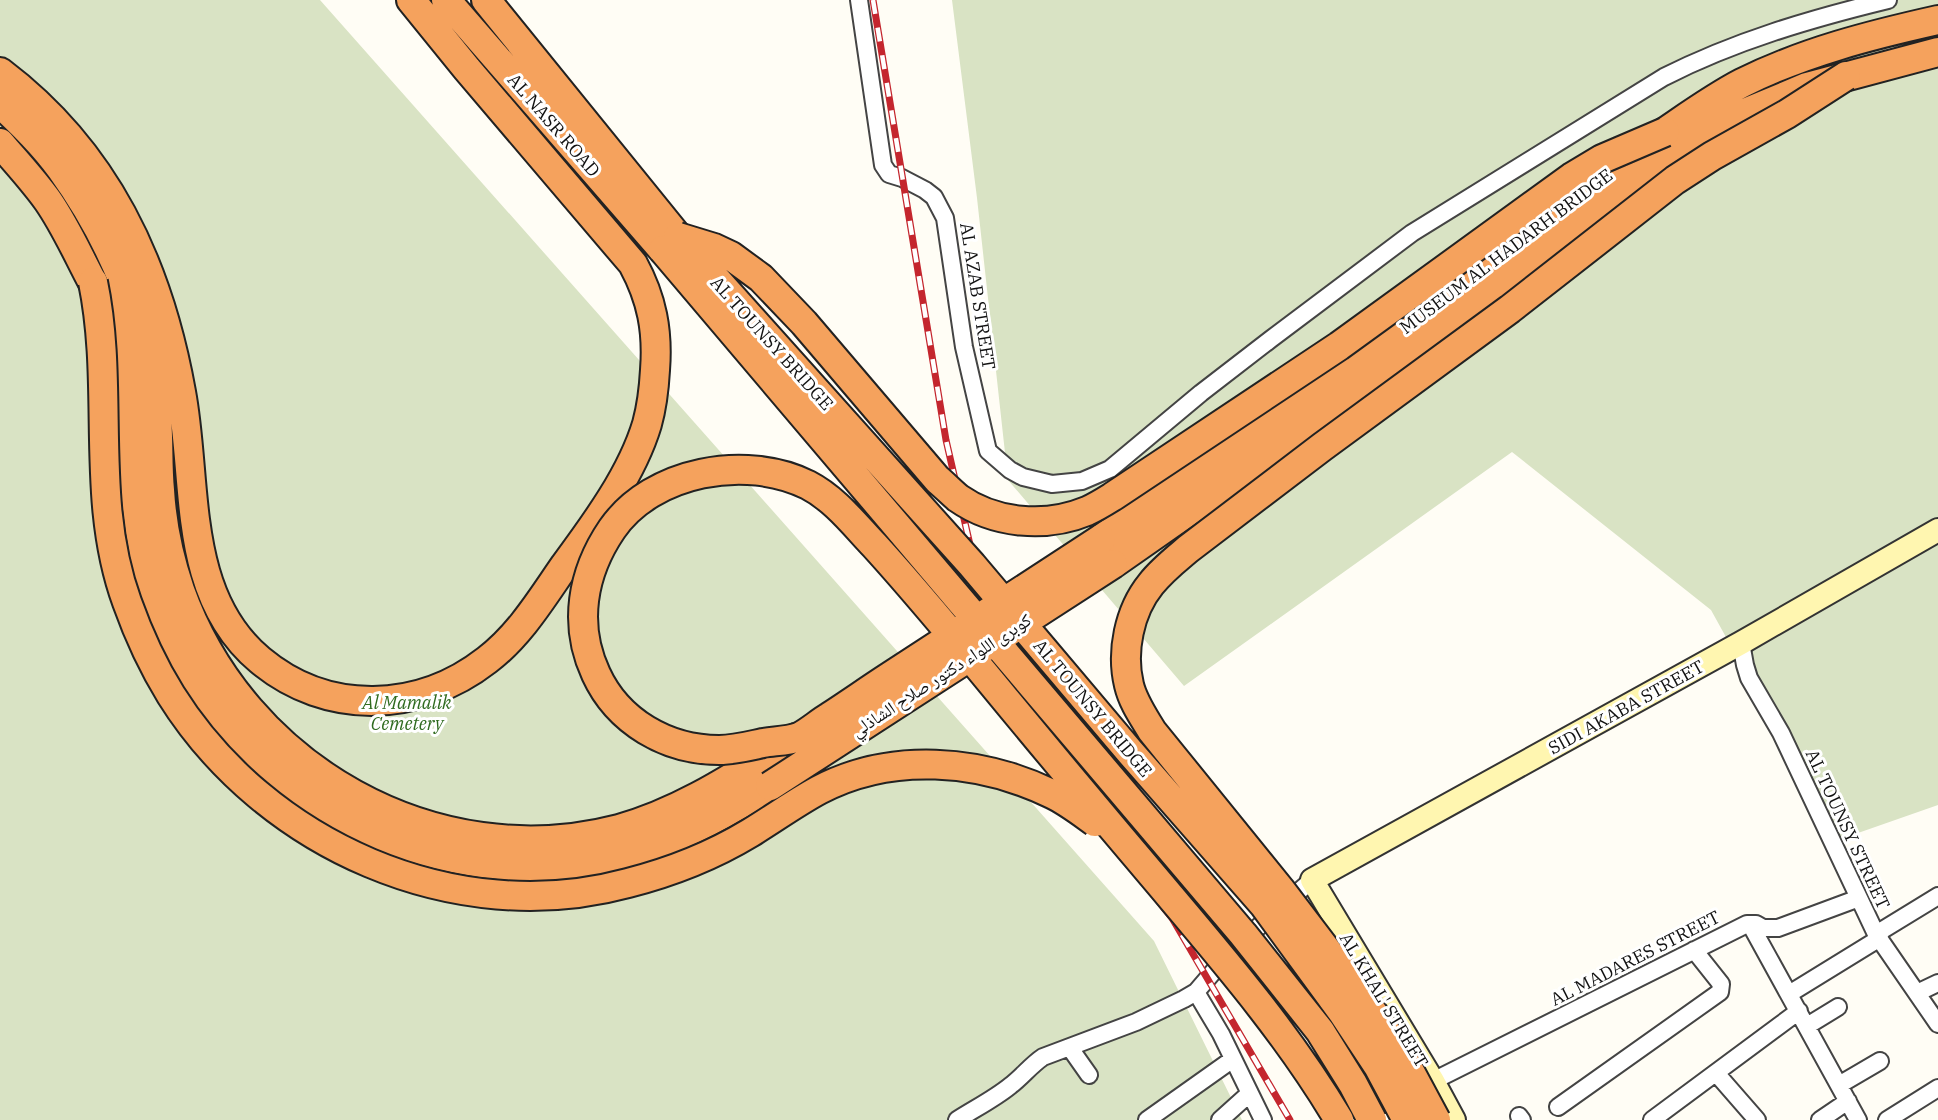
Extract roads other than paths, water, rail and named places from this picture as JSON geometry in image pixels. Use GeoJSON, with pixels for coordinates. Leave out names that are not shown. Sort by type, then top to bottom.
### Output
{"type":"FeatureCollection","features":[{"type":"Feature","properties":{"kind":"highway"},"geometry":{"type":"LineString","coordinates":[[0,72],[47,113],[87,160],[129,225],[144,256],[166,325],[181,389],[195,528],[201,558],[224,617],[235,634],[260,660],[312,692],[352,700],[375,702],[394,700],[434,691],[489,659],[525,621],[547,593],[594,526],[639,446],[653,399],[656,354],[651,308],[645,286],[633,264],[411,0]]}},
{"type":"Feature","properties":{"kind":"highway","name":"AL NASR ROAD"},"geometry":{"type":"LineString","coordinates":[[446,0],[670,244]]}},
{"type":"Feature","properties":{"kind":"highway","name":"AL NASR ROAD"},"geometry":{"type":"LineString","coordinates":[[486,0],[670,244]]}},
{"type":"Feature","properties":{"kind":"highway","name":"MUSEUM AL HADARH BRIDGE"},"geometry":{"type":"LineString","coordinates":[[1101,539],[1356,364],[1665,132],[1741,83],[1833,46],[1938,20]]}},
{"type":"Feature","properties":{"kind":"highway","name":"MUSEUM AL HADARH BRIDGE"},"geometry":{"type":"LineString","coordinates":[[1113,564],[1369,385],[1656,169],[1745,113],[1776,98],[1808,87],[1938,52]]}},
{"type":"Feature","properties":{"kind":"highway"},"geometry":{"type":"LineString","coordinates":[[1436,1120],[1399,1051],[1363,998],[1280,889],[1152,731],[1139,710],[1130,686],[1126,660],[1128,633],[1136,608],[1150,585],[1188,549],[1510,309],[1675,180],[1712,156],[1787,114],[1846,76]]}},
{"type":"Feature","properties":{"kind":"highway","name":"كوبرى اللواء دكتور صلاح الشاذلي"},"geometry":{"type":"LineString","coordinates":[[0,102],[60,167],[93,218],[131,303],[143,342],[155,400],[162,515],[166,542],[181,592],[202,639],[235,690],[254,714],[294,753],[363,800],[416,822],[471,836],[546,840],[619,829],[662,814],[701,796],[796,738],[1101,539]]}},
{"type":"Feature","properties":{"kind":"highway"},"geometry":{"type":"LineString","coordinates":[[670,244],[714,248],[731,256],[761,278],[804,323],[937,479],[958,497],[982,511],[1007,519],[1034,522],[1053,520],[1088,510],[1112,497],[1339,346],[1572,177],[1602,159],[1665,132]]}},
{"type":"Feature","properties":{"kind":"highway"},"geometry":{"type":"LineString","coordinates":[[0,143],[48,201],[81,256],[93,282],[99,311],[102,346],[103,461],[110,537],[126,600],[138,631],[170,694],[207,743],[251,789],[299,826],[325,842],[375,865],[404,876],[462,891],[527,896],[592,891],[655,876],[712,853],[749,834],[819,790],[850,776],[889,768],[945,764],[1007,775],[1056,795],[1097,823],[1135,855]]}},
{"type":"Feature","properties":{"kind":"highway","name":"AL TOUNSY BRIDGE"},"geometry":{"type":"LineString","coordinates":[[670,244],[1243,934],[1320,1031],[1372,1120]]}},
{"type":"Feature","properties":{"kind":"highway","name":"AL TOUNSY BRIDGE"},"geometry":{"type":"LineString","coordinates":[[670,244],[972,565],[1130,752],[1264,905],[1343,1013],[1378,1066],[1407,1120]]}},
{"type":"Feature","properties":{"kind":"highway","name":"كوبرى اللواء دكتور صلاح الشاذلي"},"geometry":{"type":"LineString","coordinates":[[93,282],[105,304],[120,346],[127,386],[138,526],[159,609],[190,674],[208,700],[253,751],[307,797],[367,830],[402,845],[438,856],[474,863],[511,866],[548,866],[585,862],[623,855],[662,843],[706,825],[1113,564]]}},
{"type":"Feature","properties":{"kind":"highway"},"geometry":{"type":"LineString","coordinates":[[796,738],[723,750],[680,746],[632,722],[609,698],[594,672],[585,642],[582,610],[587,578],[599,549],[617,522],[640,500],[668,484],[698,475],[752,470],[806,484],[842,511],[904,578],[1205,937],[1299,1058],[1339,1120]]}},
{"type":"Feature","properties":{"kind":"street","name":"AL AZAB STREET"},"geometry":{"type":"LineString","coordinates":[[859,0],[883,165],[889,174],[910,182],[934,197],[945,218],[964,347],[988,451],[1010,470],[1037,481],[1067,484],[1103,473],[1122,460],[1201,393],[1270,339],[1413,233],[1626,99],[1703,57],[1806,21],[1888,0]]}},
{"type":"Feature","properties":{"kind":"street","name":"SIDI AKABA STREET"},"geometry":{"type":"LineString","coordinates":[[1312,880],[1938,530]]}},
{"type":"Feature","properties":{"kind":"street","name":"AL TOUNSY STREET"},"geometry":{"type":"LineString","coordinates":[[1741,642],[1749,678],[1781,733],[1878,936],[1938,1024]]}},
{"type":"Feature","properties":{"kind":"street"},"geometry":{"type":"LineString","coordinates":[[957,1120],[1006,1089],[1043,1058],[1136,1022],[1196,992],[1232,950],[1312,880]]}},
{"type":"Feature","properties":{"kind":"street","name":"AL KHAL' STREET"},"geometry":{"type":"LineString","coordinates":[[1312,880],[1454,1120]]}},
{"type":"Feature","properties":{"kind":"street"},"geometry":{"type":"LineString","coordinates":[[1789,994],[1938,896]]}},
{"type":"Feature","properties":{"kind":"street","name":"AL MADARES STREET"},"geometry":{"type":"LineString","coordinates":[[1433,1081],[1750,924],[1763,928],[1778,928],[1859,898]]}},
{"type":"Feature","properties":{"kind":"street"},"geometry":{"type":"LineString","coordinates":[[1750,924],[1858,1120]]}},
{"type":"Feature","properties":{"kind":"street"},"geometry":{"type":"LineString","coordinates":[[1558,1107],[1720,992],[1721,984],[1694,950]]}},
{"type":"Feature","properties":{"kind":"street"},"geometry":{"type":"LineString","coordinates":[[1917,993],[1938,983]]}},
{"type":"Feature","properties":{"kind":"street"},"geometry":{"type":"LineString","coordinates":[[1196,992],[1263,1120]]}},
{"type":"Feature","properties":{"kind":"street"},"geometry":{"type":"LineString","coordinates":[[1652,1120],[1716,1072],[1803,1018],[1838,1007]]}},
{"type":"Feature","properties":{"kind":"street"},"geometry":{"type":"LineString","coordinates":[[1070,1048],[1089,1075]]}},
{"type":"Feature","properties":{"kind":"street"},"geometry":{"type":"LineString","coordinates":[[1147,1120],[1233,1059]]}},
{"type":"Feature","properties":{"kind":"street"},"geometry":{"type":"LineString","coordinates":[[1839,1084],[1881,1061]]}},
{"type":"Feature","properties":{"kind":"street"},"geometry":{"type":"LineString","coordinates":[[1716,1072],[1757,1120]]}},
{"type":"Feature","properties":{"kind":"street"},"geometry":{"type":"LineString","coordinates":[[1887,1120],[1938,1088]]}},
{"type":"Feature","properties":{"kind":"street"},"geometry":{"type":"LineString","coordinates":[[1220,1120],[1250,1093]]}},
{"type":"Feature","properties":{"kind":"street"},"geometry":{"type":"LineString","coordinates":[[1820,1120],[1848,1101]]}},
{"type":"Feature","properties":{"kind":"railway"},"geometry":{"type":"LineString","coordinates":[[873,0],[946,440],[1009,715],[1172,918],[1290,1120]]}},
{"type":"Feature","properties":{"kind":"park label","name":"Al Mamalik Cemetery"},"geometry":{"type":"Point","coordinates":[407,712]}}]}
